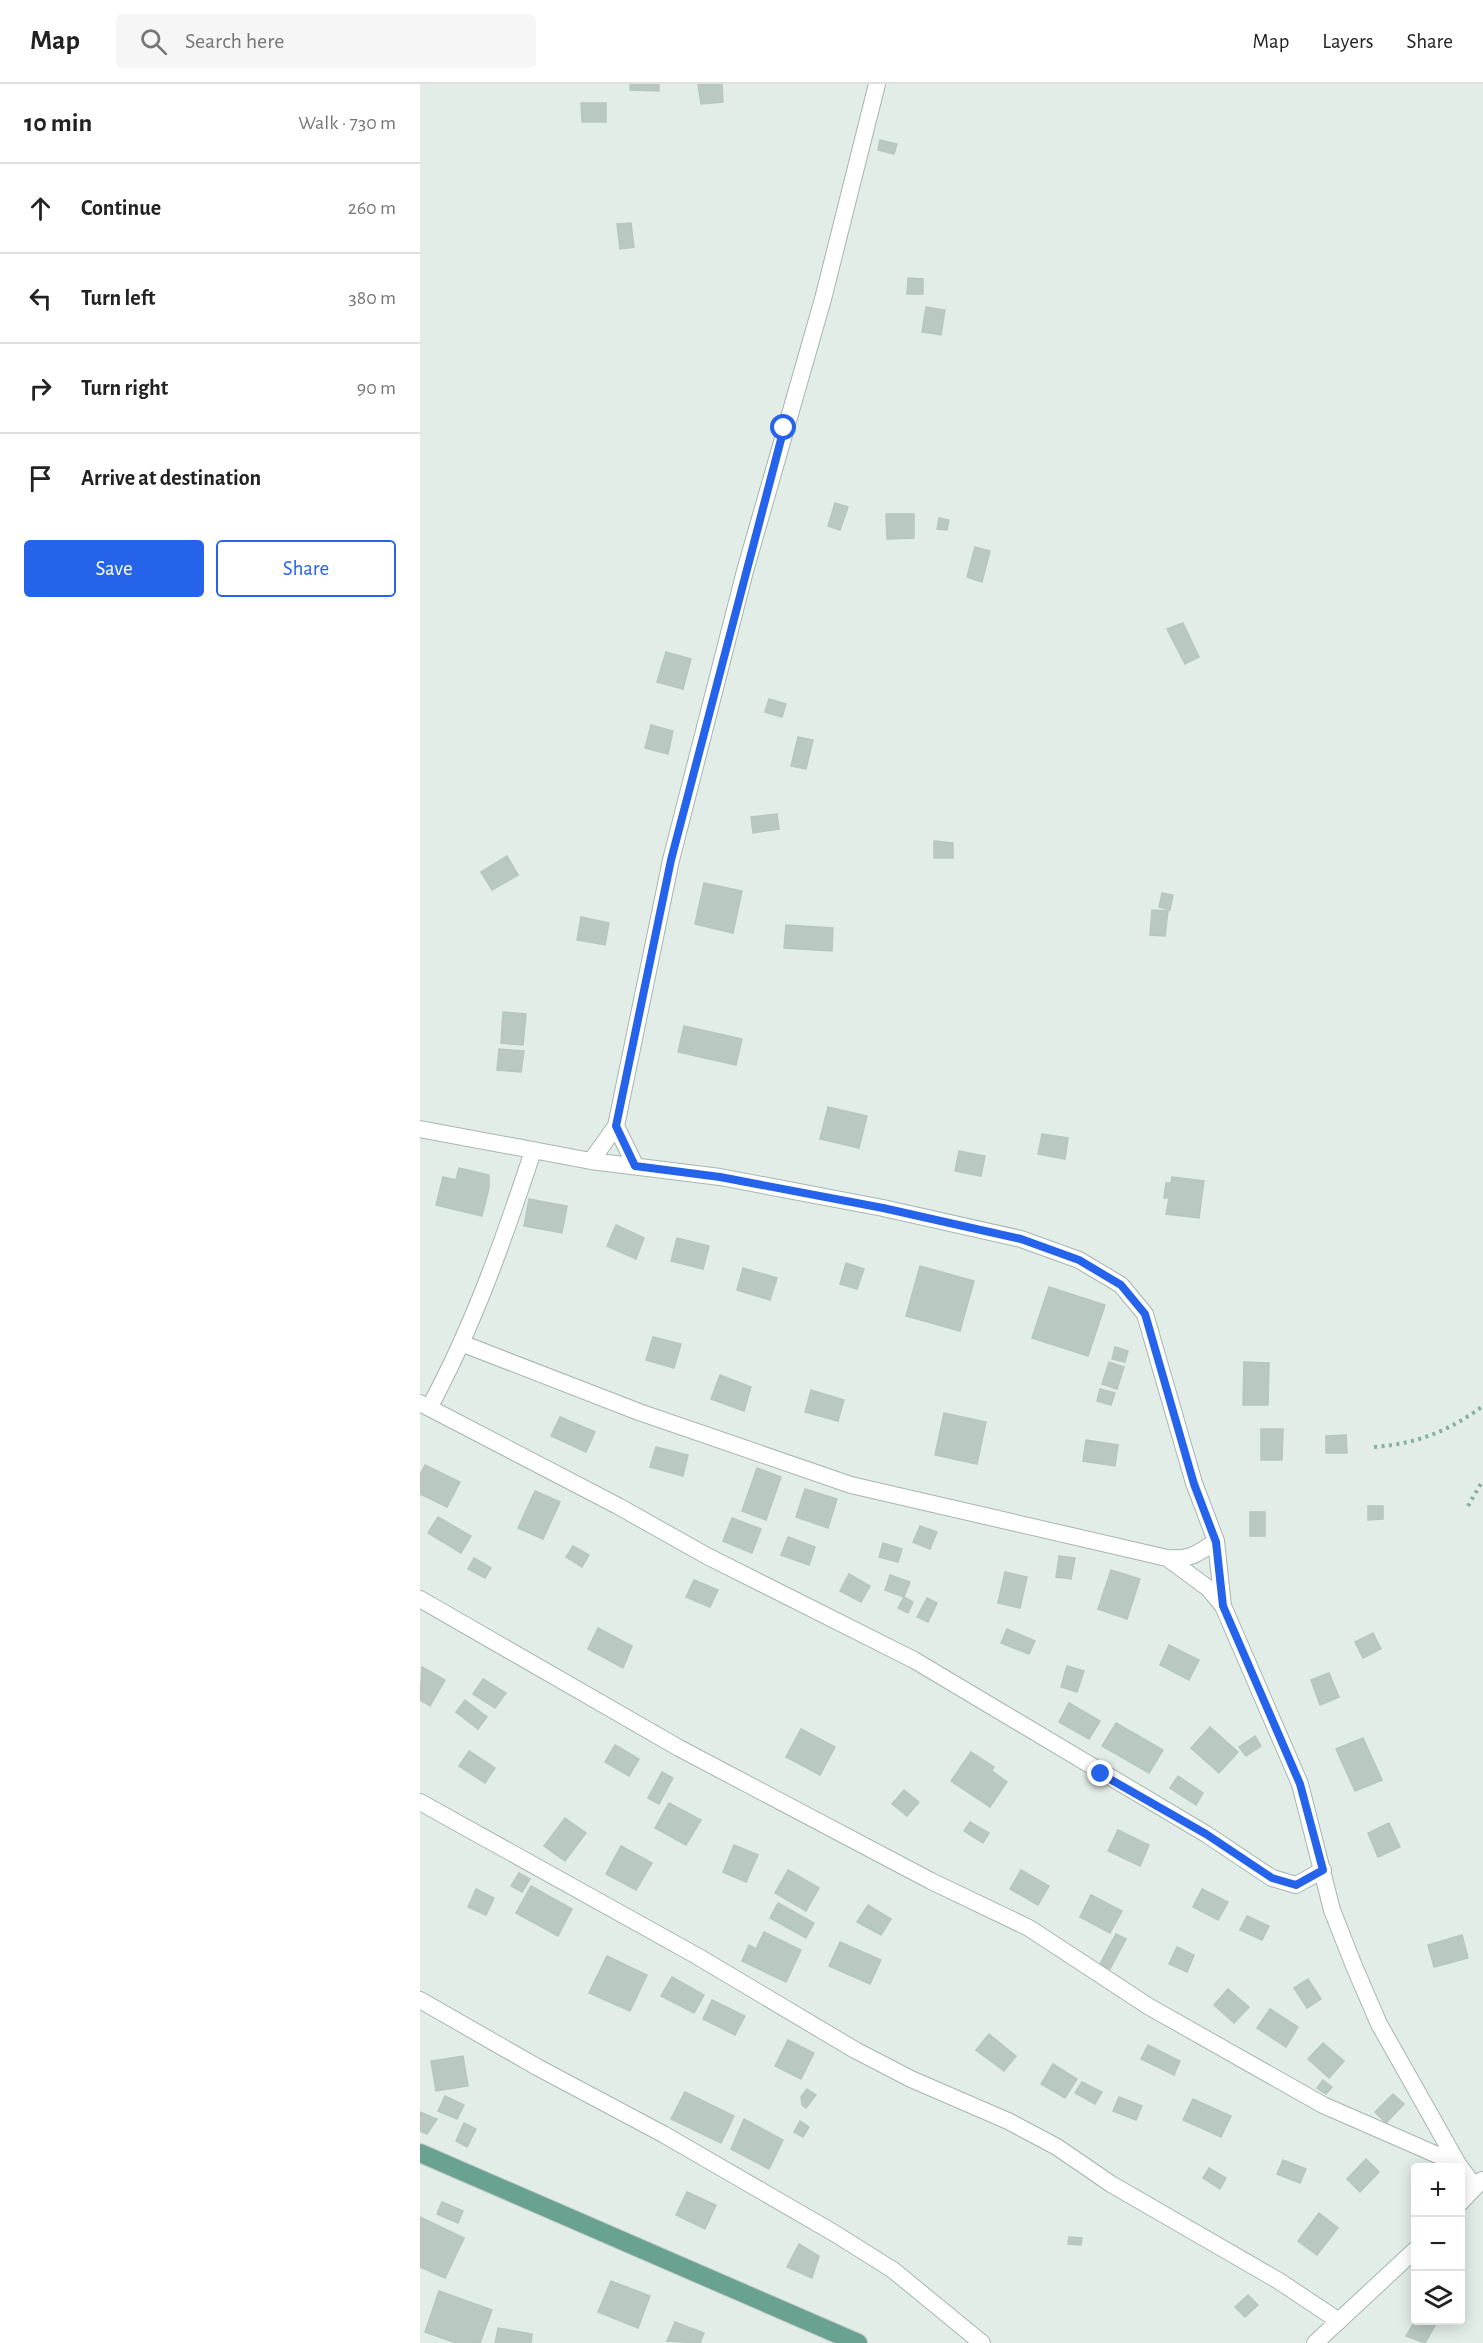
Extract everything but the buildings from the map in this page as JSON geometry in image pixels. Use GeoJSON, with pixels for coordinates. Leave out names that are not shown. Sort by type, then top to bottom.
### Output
{"type":"FeatureCollection","features":[{"type":"Feature","properties":{"kind":"main road"},"geometry":{"type":"LineString","coordinates":[[420,2153],[858,2343]]}},
{"type":"Feature","properties":{"kind":"street"},"geometry":{"type":"LineString","coordinates":[[591,1161],[616,1126],[674,849],[745,571],[823,298],[877,84]]}},
{"type":"Feature","properties":{"kind":"street"},"geometry":{"type":"LineString","coordinates":[[616,1126],[635,1166]]}},
{"type":"Feature","properties":{"kind":"street"},"geometry":{"type":"LineString","coordinates":[[420,1129],[591,1161],[720,1177],[883,1208],[1021,1239],[1079,1260],[1121,1285],[1145,1314],[1194,1484],[1216,1542],[1223,1606]]}},
{"type":"Feature","properties":{"kind":"street"},"geometry":{"type":"LineString","coordinates":[[533,1151],[505,1237],[461,1343],[424,1406],[618,1506],[707,1556],[914,1660],[1206,1834],[1272,1878],[1296,1885],[1323,1870]]}},
{"type":"Feature","properties":{"kind":"street"},"geometry":{"type":"LineString","coordinates":[[461,1343],[639,1412],[851,1485],[1167,1558],[1183,1560],[1194,1557],[1216,1542]]}},
{"type":"Feature","properties":{"kind":"street"},"geometry":{"type":"LineString","coordinates":[[1167,1558],[1208,1588],[1223,1606],[1300,1784],[1332,1910],[1379,2024],[1457,2163]]}},
{"type":"Feature","properties":{"kind":"street"},"geometry":{"type":"LineString","coordinates":[[420,1599],[679,1748],[930,1881],[1029,1928],[1148,2006],[1323,2105],[1456,2163]]}},
{"type":"Feature","properties":{"kind":"street"},"geometry":{"type":"LineString","coordinates":[[420,1802],[697,1956],[855,2050],[911,2079],[1008,2121],[1057,2147],[1111,2184],[1279,2281],[1339,2321]]}},
{"type":"Feature","properties":{"kind":"street"},"geometry":{"type":"LineString","coordinates":[[420,2000],[537,2067],[663,2134],[834,2233],[892,2270],[982,2343]]}},
{"type":"Feature","properties":{"kind":"street"},"geometry":{"type":"LineString","coordinates":[[1465,2170],[1479,2183],[1465,2199]]}},
{"type":"Feature","properties":{"kind":"street"},"geometry":{"type":"LineString","coordinates":[[1315,2343],[1411,2254]]}},
{"type":"Feature","properties":{"kind":"path"},"geometry":{"type":"LineString","coordinates":[[1374,1447],[1398,1445],[1432,1437],[1483,1406]]}},
{"type":"Feature","properties":{"kind":"path"},"geometry":{"type":"LineString","coordinates":[[1468,1506],[1483,1480]]}},
{"type":"Feature","properties":{"kind":"route"},"geometry":{"type":"LineString","coordinates":[[784,428],[671,860],[616,1126],[635,1166],[720,1177],[883,1208],[1021,1239],[1079,1260],[1121,1285],[1145,1314],[1194,1484],[1216,1542],[1223,1606],[1300,1784],[1323,1870],[1296,1885],[1272,1878],[1206,1834],[1101,1774]]}}]}
